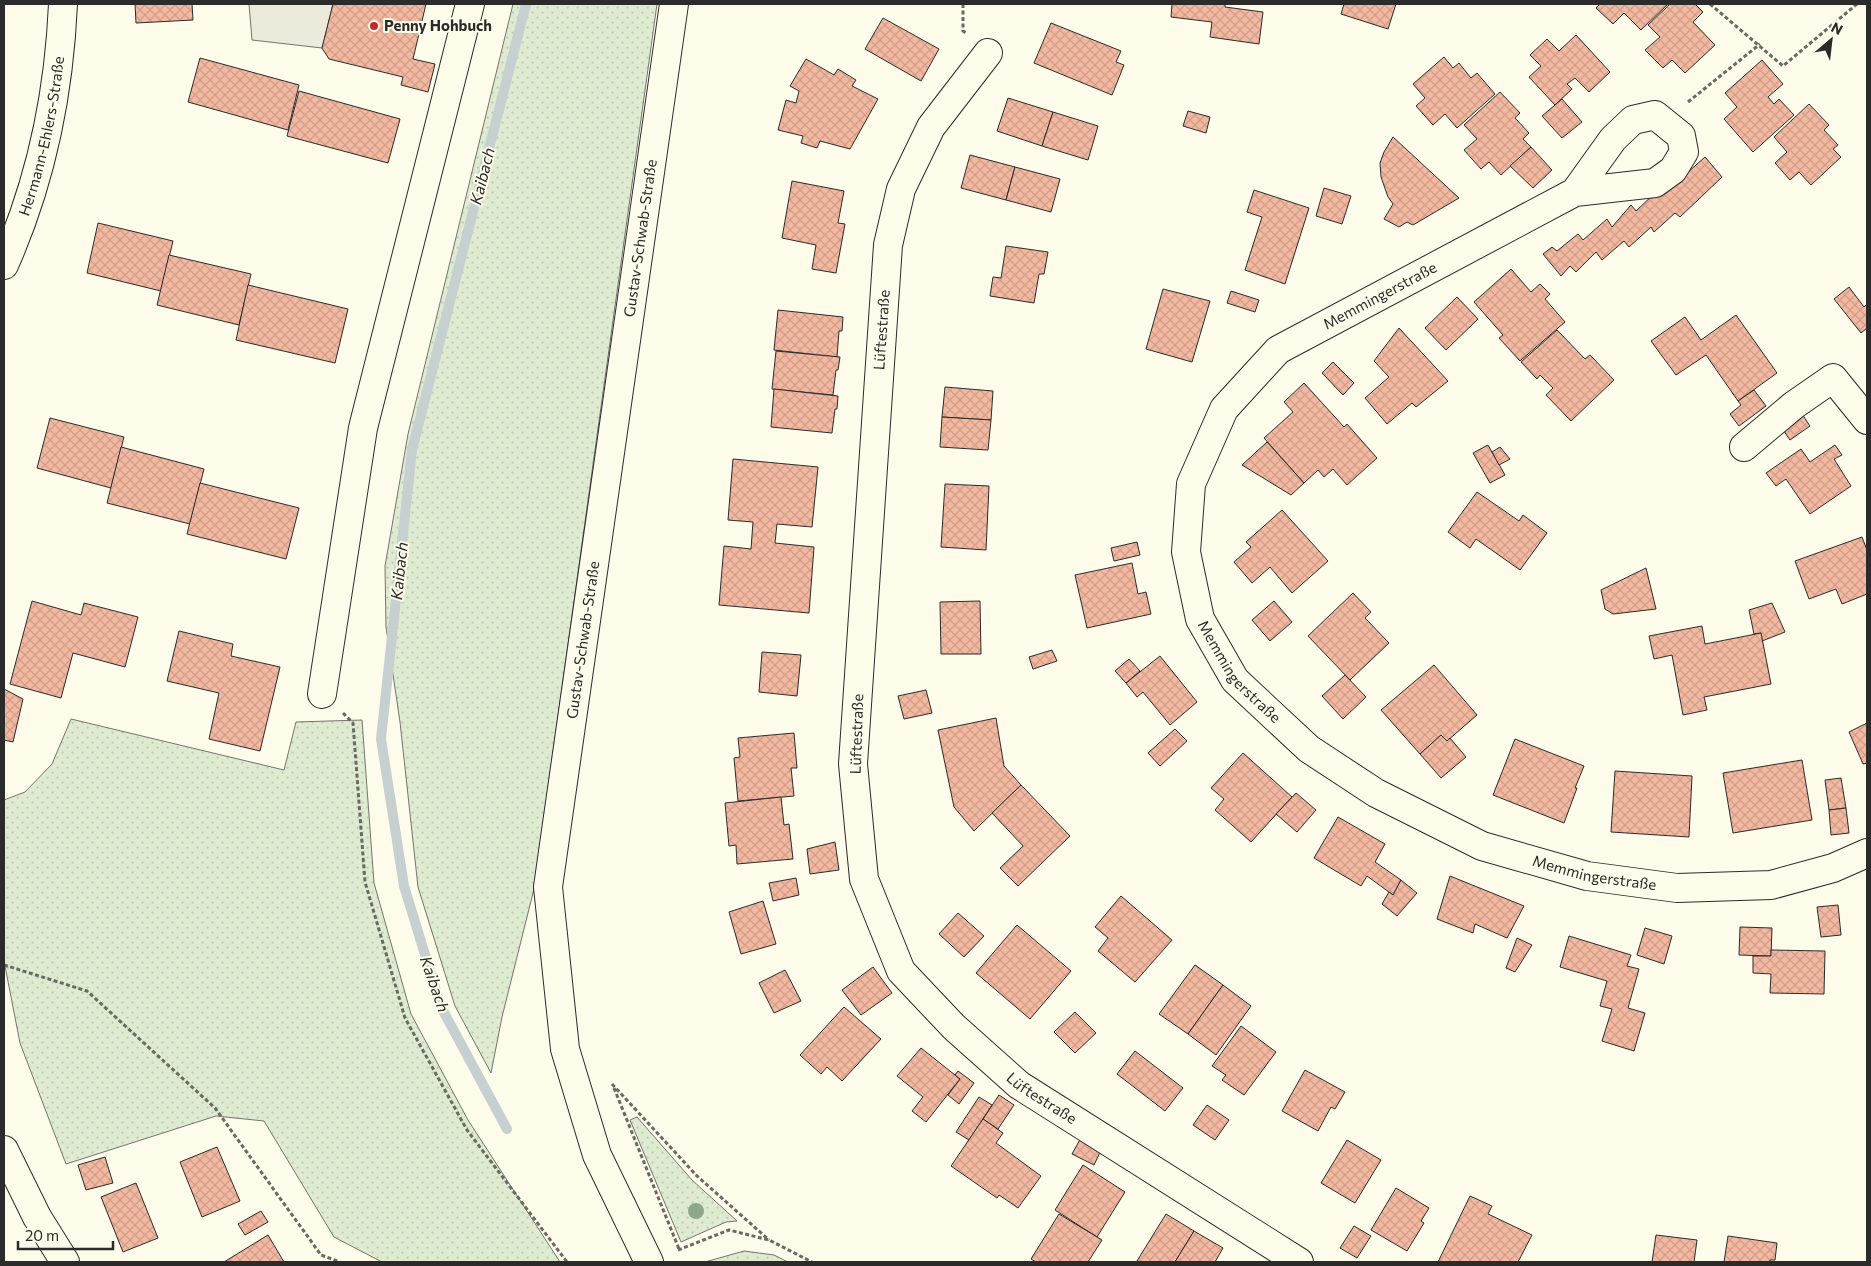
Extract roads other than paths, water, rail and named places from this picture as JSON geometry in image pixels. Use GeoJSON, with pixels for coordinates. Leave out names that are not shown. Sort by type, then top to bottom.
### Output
{"type":"FeatureCollection","features":[{"type":"Feature","properties":{"kind":"street","name":"Hermann-Ehlers-Straße"},"geometry":{"type":"LineString","coordinates":[[4,265],[18,233],[50,126],[58,78],[63,4]]}},
{"type":"Feature","properties":{"kind":"street"},"geometry":{"type":"LineString","coordinates":[[322,694],[364,428],[470,4]]}},
{"type":"Feature","properties":{"kind":"street","name":"Gustav-Schwab-Straße"},"geometry":{"type":"LineString","coordinates":[[661,1258],[597,1155],[565,1049],[548,887],[674,4]]}},
{"type":"Feature","properties":{"kind":"street","name":"Lüftestraße"},"geometry":{"type":"LineString","coordinates":[[988,52],[931,127],[901,189],[888,245],[853,764],[864,879],[901,971],[954,1027],[1011,1078],[1019,1085],[1299,1262]]}},
{"type":"Feature","properties":{"kind":"street","name":"Memmingerstraße"},"geometry":{"type":"LineString","coordinates":[[1574,192],[1612,139],[1633,120],[1655,115],[1681,136],[1684,152],[1673,170],[1655,183],[1574,192],[1278,350],[1224,409],[1192,484],[1186,552],[1200,619],[1235,680],[1309,750],[1376,794],[1482,846],[1587,876],[1677,888],[1771,885],[1833,868],[1867,853]]}},
{"type":"Feature","properties":{"kind":"street"},"geometry":{"type":"LineString","coordinates":[[1744,447],[1794,405],[1833,378],[1867,420]]}},
{"type":"Feature","properties":{"kind":"street"},"geometry":{"type":"LineString","coordinates":[[4,1150],[37,1217],[65,1262]]}},
{"type":"Feature","properties":{"kind":"waterway","name":"Kaibach"},"geometry":{"type":"LineString","coordinates":[[507,1129],[441,1007],[404,886],[381,739],[412,450],[526,4]]}},
{"type":"Feature","properties":{"kind":"place","name":"Penny Hohbuch"},"geometry":{"type":"Point","coordinates":[374,26]}}]}
